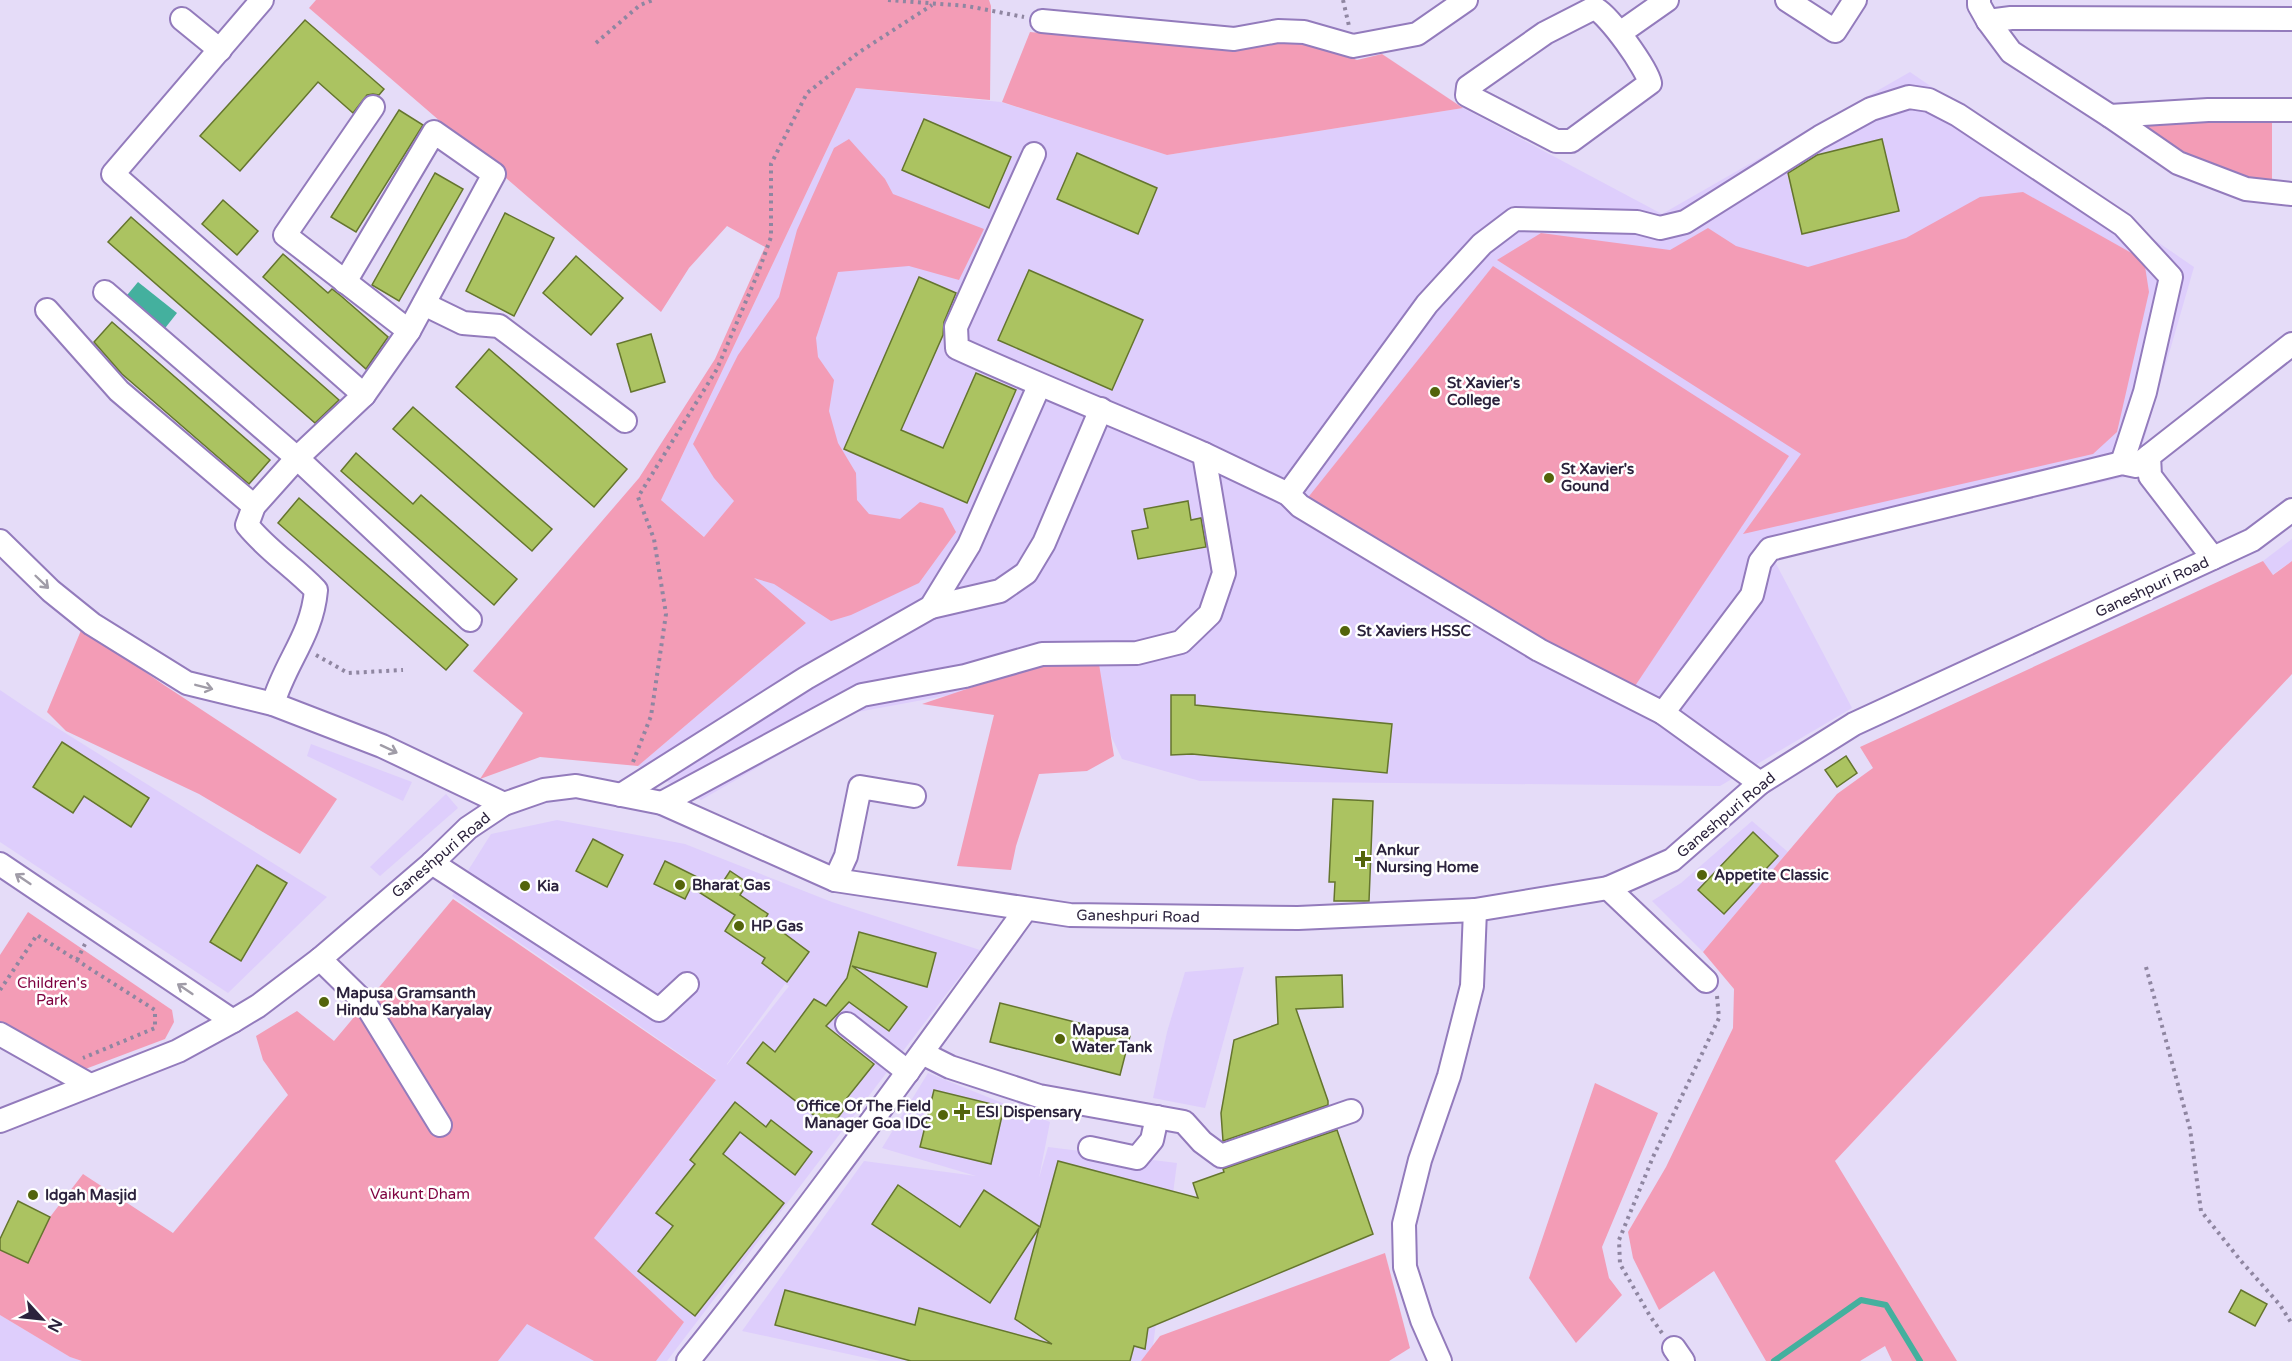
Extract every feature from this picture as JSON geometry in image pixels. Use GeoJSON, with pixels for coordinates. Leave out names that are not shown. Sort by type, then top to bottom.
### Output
{"type":"FeatureCollection","features":[{"type":"Feature","properties":{"kind":"street"},"geometry":{"type":"LineString","coordinates":[[262,0],[113,174],[364,395]]}},
{"type":"Feature","properties":{"kind":"street"},"geometry":{"type":"LineString","coordinates":[[1042,21],[1234,39],[1278,31],[1304,32],[1353,46],[1417,34],[1466,0]]}},
{"type":"Feature","properties":{"kind":"street"},"geometry":{"type":"LineString","coordinates":[[1620,33],[1667,0]]}},
{"type":"Feature","properties":{"kind":"street"},"geometry":{"type":"LineString","coordinates":[[1787,0],[1835,31],[1855,0]]}},
{"type":"Feature","properties":{"kind":"street"},"geometry":{"type":"LineString","coordinates":[[1979,0],[1979,5],[1988,21],[2011,52],[2178,163],[2246,189],[2292,194]]}},
{"type":"Feature","properties":{"kind":"street"},"geometry":{"type":"LineString","coordinates":[[1594,8],[1602,12],[1620,33],[1650,83],[1571,141],[1556,141],[1467,95],[1468,87],[1545,33],[1589,9],[1594,8]]}},
{"type":"Feature","properties":{"kind":"street"},"geometry":{"type":"LineString","coordinates":[[1988,21],[2011,18],[2292,19]]}},
{"type":"Feature","properties":{"kind":"street"},"geometry":{"type":"LineString","coordinates":[[182,20],[220,50]]}},
{"type":"Feature","properties":{"kind":"street"},"geometry":{"type":"LineString","coordinates":[[1288,494],[1427,304],[1482,244],[1515,219],[1637,222],[1660,228],[1685,222],[1820,137],[1871,109],[1909,97],[1929,100],[1958,115],[2123,225],[2171,277],[2145,392],[2122,464]]}},
{"type":"Feature","properties":{"kind":"street"},"geometry":{"type":"LineString","coordinates":[[373,107],[285,235],[410,331]]}},
{"type":"Feature","properties":{"kind":"street"},"geometry":{"type":"LineString","coordinates":[[2110,116],[2208,110],[2292,110]]}},
{"type":"Feature","properties":{"kind":"street"},"geometry":{"type":"LineString","coordinates":[[273,704],[278,685],[307,632],[316,590],[304,577],[263,545],[247,525],[252,512],[297,458],[364,395],[410,331],[494,174],[434,132],[345,282]]}},
{"type":"Feature","properties":{"kind":"street"},"geometry":{"type":"LineString","coordinates":[[1034,154],[957,327],[957,348],[1039,386],[1101,409],[1204,454],[1288,494],[1300,506],[1539,650],[1663,713],[1760,783]]}},
{"type":"Feature","properties":{"kind":"street"},"geometry":{"type":"LineString","coordinates":[[105,292],[297,458],[470,620]]}},
{"type":"Feature","properties":{"kind":"street"},"geometry":{"type":"LineString","coordinates":[[424,304],[463,323],[499,326],[625,421]]}},
{"type":"Feature","properties":{"kind":"street"},"geometry":{"type":"LineString","coordinates":[[47,310],[119,391],[252,512]]}},
{"type":"Feature","properties":{"kind":"street"},"geometry":{"type":"LineString","coordinates":[[1663,713],[1752,596],[1760,562],[1770,549],[2122,464],[2136,466],[2291,346]]}},
{"type":"Feature","properties":{"kind":"street"},"geometry":{"type":"LineString","coordinates":[[931,607],[969,545],[1039,386]]}},
{"type":"Feature","properties":{"kind":"street"},"geometry":{"type":"LineString","coordinates":[[621,795],[806,678],[931,607],[1000,591],[1026,573],[1044,543],[1101,409]]}},
{"type":"Feature","properties":{"kind":"street"},"geometry":{"type":"LineString","coordinates":[[662,803],[862,695],[965,676],[1042,654],[1137,653],[1181,642],[1210,614],[1224,573],[1204,454]]}},
{"type":"Feature","properties":{"kind":"street"},"geometry":{"type":"LineString","coordinates":[[2149,456],[2150,476],[2212,558]]}},
{"type":"Feature","properties":{"kind":"street","name":"Ganeshpuri Road"},"geometry":{"type":"LineString","coordinates":[[0,1120],[178,1051],[233,1022],[320,959],[432,863],[468,828],[504,804],[544,790],[576,786],[662,803],[835,880],[1070,915],[1298,918],[1475,910],[1608,888],[1672,860],[1760,783],[1854,724],[2252,540],[2292,510]]}},
{"type":"Feature","properties":{"kind":"street"},"geometry":{"type":"LineString","coordinates":[[0,541],[51,591],[92,624],[187,683],[273,704],[382,746],[504,804]]}},
{"type":"Feature","properties":{"kind":"street"},"geometry":{"type":"LineString","coordinates":[[835,880],[846,856],[860,787],[914,796]]}},
{"type":"Feature","properties":{"kind":"street"},"geometry":{"type":"LineString","coordinates":[[432,863],[659,1010],[687,984]]}},
{"type":"Feature","properties":{"kind":"street"},"geometry":{"type":"LineString","coordinates":[[0,864],[233,1022]]}},
{"type":"Feature","properties":{"kind":"street"},"geometry":{"type":"LineString","coordinates":[[1608,888],[1706,981]]}},
{"type":"Feature","properties":{"kind":"street"},"geometry":{"type":"LineString","coordinates":[[688,1361],[908,1072],[1026,909]]}},
{"type":"Feature","properties":{"kind":"street"},"geometry":{"type":"LineString","coordinates":[[1437,1360],[1405,1267],[1404,1224],[1420,1160],[1449,1076],[1472,986],[1475,910]]}},
{"type":"Feature","properties":{"kind":"street"},"geometry":{"type":"LineString","coordinates":[[320,959],[365,1003],[440,1125]]}},
{"type":"Feature","properties":{"kind":"street"},"geometry":{"type":"LineString","coordinates":[[847,1024],[908,1072]]}},
{"type":"Feature","properties":{"kind":"street"},"geometry":{"type":"LineString","coordinates":[[0,1034],[90,1085]]}},
{"type":"Feature","properties":{"kind":"street"},"geometry":{"type":"LineString","coordinates":[[922,1053],[950,1067],[1039,1096],[1185,1122],[1202,1142],[1221,1156],[1351,1111]]}},
{"type":"Feature","properties":{"kind":"street"},"geometry":{"type":"LineString","coordinates":[[1090,1148],[1137,1158],[1152,1140],[1157,1117]]}},
{"type":"Feature","properties":{"kind":"path"},"geometry":{"type":"LineString","coordinates":[[596,43],[640,5],[653,0]]}},
{"type":"Feature","properties":{"kind":"path"},"geometry":{"type":"LineString","coordinates":[[888,0],[967,6],[1042,21]]}},
{"type":"Feature","properties":{"kind":"path"},"geometry":{"type":"LineString","coordinates":[[632,766],[651,716],[666,614],[654,539],[638,497],[717,369],[758,273],[771,237],[771,164],[807,93],[858,53],[932,5]]}},
{"type":"Feature","properties":{"kind":"path"},"geometry":{"type":"LineString","coordinates":[[299,646],[348,673],[403,670]]}},
{"type":"Feature","properties":{"kind":"path"},"geometry":{"type":"LineString","coordinates":[[0,990],[37,935],[155,1010],[155,1028],[78,1060]]}},
{"type":"Feature","properties":{"kind":"path"},"geometry":{"type":"LineString","coordinates":[[77,960],[82,949]]}},
{"type":"Feature","properties":{"kind":"path"},"geometry":{"type":"LineString","coordinates":[[2146,967],[2190,1129],[2201,1211],[2280,1305],[2292,1324]]}},
{"type":"Feature","properties":{"kind":"path"},"geometry":{"type":"LineString","coordinates":[[1679,1354],[1650,1316],[1620,1264],[1619,1240],[1653,1156],[1719,1018],[1717,997],[1706,981]]}},
{"type":"Feature","properties":{"kind":"shaded area","name":"St Xavier's College"},"geometry":{"type":"Polygon","coordinates":[[[1910,72],[2194,267],[2134,475],[1773,558],[1852,708],[1720,786],[1200,781],[1122,759],[1080,671],[852,713],[701,800],[638,766],[806,623],[661,500],[856,88],[1001,102],[1167,155],[1463,108],[1662,214],[1910,72]]]}},
{"type":"Feature","properties":{"kind":"shaded area"},"geometry":{"type":"Polygon","coordinates":[[[138,282],[177,313],[162,332],[123,300],[138,282]]]}},
{"type":"Feature","properties":{"kind":"shaded area"},"geometry":{"type":"Polygon","coordinates":[[[2292,539],[2292,561],[2272,575],[2263,561],[2292,539]]]}},
{"type":"Feature","properties":{"kind":"shaded area"},"geometry":{"type":"Polygon","coordinates":[[[0,690],[327,897],[228,993],[0,842],[0,690]]]}},
{"type":"Feature","properties":{"kind":"shaded area"},"geometry":{"type":"Polygon","coordinates":[[[311,744],[412,782],[403,801],[307,756],[311,744]]]}},
{"type":"Feature","properties":{"kind":"shaded area"},"geometry":{"type":"Polygon","coordinates":[[[446,794],[458,808],[380,876],[370,867],[446,794]]]}},
{"type":"Feature","properties":{"kind":"shaded area"},"geometry":{"type":"Polygon","coordinates":[[[557,820],[685,844],[832,902],[980,950],[667,1361],[498,1361],[716,1079],[452,896],[491,834],[557,820]],[[785,984],[727,1065],[789,986],[785,984]]]}},
{"type":"Feature","properties":{"kind":"shaded area"},"geometry":{"type":"Polygon","coordinates":[[[1752,821],[1788,852],[1703,952],[1652,901],[1681,883],[1752,821]]]}},
{"type":"Feature","properties":{"kind":"shaded area"},"geometry":{"type":"Polygon","coordinates":[[[1244,967],[1205,1108],[1153,1098],[1167,1032],[1185,972],[1244,967]]]}},
{"type":"Feature","properties":{"kind":"shaded area"},"geometry":{"type":"Polygon","coordinates":[[[928,1073],[1050,1122],[1039,1178],[1048,1147],[1177,1163],[1151,1361],[880,1361],[742,1331],[864,1161],[976,1176],[882,1148],[928,1073]]]}},
{"type":"Feature","properties":{"kind":"shaded area"},"geometry":{"type":"Polygon","coordinates":[[[0,1315],[70,1357],[82,1361],[0,1361],[0,1315]]]}},
{"type":"Feature","properties":{"kind":"green space"},"geometry":{"type":"Polygon","coordinates":[[[316,0],[989,0],[991,6],[990,100],[856,88],[661,500],[704,537],[734,501],[714,478],[693,444],[738,355],[779,297],[797,230],[834,148],[849,139],[885,179],[893,194],[984,229],[959,280],[909,266],[838,272],[816,338],[818,357],[834,380],[829,411],[838,443],[856,473],[857,500],[869,514],[900,519],[920,502],[943,508],[956,532],[919,583],[851,615],[831,621],[774,584],[754,578],[806,623],[638,766],[540,757],[480,779],[523,713],[473,671],[639,478],[715,359],[765,247],[727,226],[689,268],[661,312],[309,8],[316,0]]]}},
{"type":"Feature","properties":{"kind":"green space"},"geometry":{"type":"Polygon","coordinates":[[[1030,32],[1224,50],[1268,38],[1304,40],[1357,60],[1382,54],[1463,108],[1167,155],[1002,102],[1030,32]]]}},
{"type":"Feature","properties":{"kind":"green space"},"geometry":{"type":"Polygon","coordinates":[[[2272,116],[2272,182],[2220,171],[2129,122],[2272,116]]]}},
{"type":"Feature","properties":{"kind":"green space"},"geometry":{"type":"Polygon","coordinates":[[[2023,192],[2144,260],[2149,292],[2117,432],[2093,454],[1743,534],[1801,454],[1497,260],[1541,233],[1670,250],[1708,228],[1736,246],[1808,267],[1906,238],[1980,197],[2023,192]]]}},
{"type":"Feature","properties":{"kind":"green space","name":"St Xavier's Gound"},"geometry":{"type":"Polygon","coordinates":[[[1493,266],[1789,456],[1631,692],[1306,500],[1493,266]]]}},
{"type":"Feature","properties":{"kind":"green space"},"geometry":{"type":"Polygon","coordinates":[[[2263,561],[2273,575],[2292,561],[2292,674],[1835,1161],[1957,1361],[1892,1361],[1885,1346],[1860,1361],[1766,1361],[1714,1271],[1659,1310],[1633,1258],[1628,1232],[1666,1167],[1733,1028],[1734,989],[1703,952],[1837,794],[1873,768],[1860,747],[2263,561]]]}},
{"type":"Feature","properties":{"kind":"green space"},"geometry":{"type":"Polygon","coordinates":[[[82,628],[337,799],[300,854],[199,794],[66,731],[47,712],[82,628]]]}},
{"type":"Feature","properties":{"kind":"green space"},"geometry":{"type":"Polygon","coordinates":[[[1041,664],[1099,664],[1114,756],[1087,771],[1039,774],[1016,846],[1011,870],[957,866],[994,715],[922,704],[1041,664]]]}},
{"type":"Feature","properties":{"kind":"green space","name":"Vaikunt Dham"},"geometry":{"type":"Polygon","coordinates":[[[453,899],[716,1080],[594,1238],[684,1322],[656,1361],[594,1361],[527,1324],[498,1361],[82,1361],[70,1357],[0,1315],[0,1250],[28,1263],[50,1217],[83,1174],[173,1233],[288,1095],[263,1060],[256,1036],[297,1011],[334,1041],[453,899]]]}},
{"type":"Feature","properties":{"kind":"green space","name":"Children's Park"},"geometry":{"type":"Polygon","coordinates":[[[28,912],[172,1010],[174,1022],[165,1039],[80,1071],[0,1021],[0,955],[28,912]]]}},
{"type":"Feature","properties":{"kind":"green space"},"geometry":{"type":"Polygon","coordinates":[[[1595,1083],[1658,1113],[1602,1247],[1609,1278],[1622,1295],[1576,1343],[1529,1278],[1595,1083]]]}},
{"type":"Feature","properties":{"kind":"green space"},"geometry":{"type":"Polygon","coordinates":[[[1385,1253],[1410,1348],[1389,1361],[1141,1361],[1160,1336],[1385,1253]]]}},
{"type":"Feature","properties":{"kind":"building"},"geometry":{"type":"Polygon","coordinates":[[[305,20],[384,89],[379,95],[367,95],[353,113],[318,82],[240,171],[200,136],[305,20]]]}},
{"type":"Feature","properties":{"kind":"building"},"geometry":{"type":"Polygon","coordinates":[[[399,110],[423,125],[356,232],[331,217],[399,110]]]}},
{"type":"Feature","properties":{"kind":"building"},"geometry":{"type":"Polygon","coordinates":[[[924,119],[1011,157],[989,208],[902,170],[924,119]]]}},
{"type":"Feature","properties":{"kind":"building"},"geometry":{"type":"Polygon","coordinates":[[[1882,139],[1899,211],[1802,234],[1788,173],[1817,155],[1882,139]]]}},
{"type":"Feature","properties":{"kind":"building"},"geometry":{"type":"Polygon","coordinates":[[[1077,153],[1157,188],[1138,234],[1057,199],[1077,153]]]}},
{"type":"Feature","properties":{"kind":"building"},"geometry":{"type":"Polygon","coordinates":[[[435,173],[463,189],[399,301],[372,285],[435,173]]]}},
{"type":"Feature","properties":{"kind":"building"},"geometry":{"type":"Polygon","coordinates":[[[223,200],[258,231],[237,255],[202,224],[223,200]]]}},
{"type":"Feature","properties":{"kind":"building"},"geometry":{"type":"Polygon","coordinates":[[[505,213],[554,238],[514,316],[466,291],[505,213]]]}},
{"type":"Feature","properties":{"kind":"building"},"geometry":{"type":"Polygon","coordinates":[[[131,217],[339,400],[315,423],[108,242],[131,217]]]}},
{"type":"Feature","properties":{"kind":"building"},"geometry":{"type":"Polygon","coordinates":[[[283,254],[328,293],[332,289],[341,296],[388,337],[366,369],[263,277],[283,254]]]}},
{"type":"Feature","properties":{"kind":"building"},"geometry":{"type":"Polygon","coordinates":[[[576,256],[623,298],[591,335],[543,293],[576,256]]]}},
{"type":"Feature","properties":{"kind":"building"},"geometry":{"type":"Polygon","coordinates":[[[1029,270],[1143,320],[1112,390],[998,340],[1029,270]]]}},
{"type":"Feature","properties":{"kind":"building"},"geometry":{"type":"Polygon","coordinates":[[[919,277],[956,293],[944,322],[943,335],[901,430],[943,448],[976,373],[1016,390],[967,503],[844,449],[919,277]]]}},
{"type":"Feature","properties":{"kind":"building"},"geometry":{"type":"Polygon","coordinates":[[[112,322],[270,460],[249,484],[122,374],[94,342],[112,322]]]}},
{"type":"Feature","properties":{"kind":"building"},"geometry":{"type":"Polygon","coordinates":[[[651,334],[665,382],[631,392],[617,344],[651,334]]]}},
{"type":"Feature","properties":{"kind":"building"},"geometry":{"type":"Polygon","coordinates":[[[489,349],[627,469],[594,507],[456,387],[489,349]]]}},
{"type":"Feature","properties":{"kind":"building"},"geometry":{"type":"Polygon","coordinates":[[[413,407],[552,529],[532,551],[393,429],[413,407]]]}},
{"type":"Feature","properties":{"kind":"building"},"geometry":{"type":"Polygon","coordinates":[[[356,453],[413,504],[421,495],[517,579],[494,605],[341,471],[356,453]]]}},
{"type":"Feature","properties":{"kind":"building"},"geometry":{"type":"Polygon","coordinates":[[[299,498],[468,645],[446,670],[278,523],[299,498]]]}},
{"type":"Feature","properties":{"kind":"building"},"geometry":{"type":"Polygon","coordinates":[[[1188,501],[1191,520],[1201,518],[1206,547],[1138,559],[1132,531],[1148,528],[1144,509],[1188,501]]]}},
{"type":"Feature","properties":{"kind":"building"},"geometry":{"type":"Polygon","coordinates":[[[1171,695],[1195,695],[1195,705],[1392,724],[1387,773],[1192,754],[1171,755],[1171,695]]]}},
{"type":"Feature","properties":{"kind":"building"},"geometry":{"type":"Polygon","coordinates":[[[62,742],[149,798],[131,827],[84,796],[73,813],[33,787],[62,742]]]}},
{"type":"Feature","properties":{"kind":"building"},"geometry":{"type":"Polygon","coordinates":[[[1846,756],[1857,773],[1837,787],[1825,770],[1846,756]]]}},
{"type":"Feature","properties":{"kind":"building"},"geometry":{"type":"Polygon","coordinates":[[[1333,799],[1373,801],[1369,901],[1334,901],[1335,882],[1329,882],[1333,799]]]}},
{"type":"Feature","properties":{"kind":"building"},"geometry":{"type":"Polygon","coordinates":[[[1753,832],[1778,856],[1724,914],[1698,890],[1753,832]]]}},
{"type":"Feature","properties":{"kind":"building"},"geometry":{"type":"Polygon","coordinates":[[[593,839],[623,855],[607,887],[576,871],[593,839]]]}},
{"type":"Feature","properties":{"kind":"building"},"geometry":{"type":"Polygon","coordinates":[[[665,861],[719,888],[730,871],[748,883],[740,895],[768,914],[765,919],[809,952],[787,982],[762,963],[765,958],[725,931],[735,915],[691,887],[685,899],[654,884],[665,861]]]}},
{"type":"Feature","properties":{"kind":"building"},"geometry":{"type":"Polygon","coordinates":[[[257,865],[287,883],[241,961],[210,942],[257,865]]]}},
{"type":"Feature","properties":{"kind":"building"},"geometry":{"type":"Polygon","coordinates":[[[859,932],[936,953],[927,987],[852,966],[907,1007],[889,1031],[849,1002],[826,1026],[874,1064],[842,1104],[846,1107],[830,1128],[747,1063],[763,1042],[775,1052],[814,999],[826,1006],[847,978],[859,932]]]}},
{"type":"Feature","properties":{"kind":"building"},"geometry":{"type":"Polygon","coordinates":[[[1342,975],[1343,1007],[1296,1009],[1328,1105],[1223,1141],[1221,1113],[1234,1040],[1278,1024],[1276,977],[1342,975]]]}},
{"type":"Feature","properties":{"kind":"building","name":"Mapusa Water Tank"},"geometry":{"type":"Polygon","coordinates":[[[1000,1003],[1130,1036],[1120,1075],[990,1042],[1000,1003]]]}},
{"type":"Feature","properties":{"kind":"building"},"geometry":{"type":"Polygon","coordinates":[[[934,1090],[1004,1107],[991,1164],[920,1147],[934,1090]]]}},
{"type":"Feature","properties":{"kind":"building"},"geometry":{"type":"Polygon","coordinates":[[[735,1102],[766,1127],[771,1120],[812,1152],[795,1175],[740,1132],[723,1154],[784,1203],[695,1316],[638,1271],[673,1226],[656,1213],[695,1164],[690,1160],[735,1102]]]}},
{"type":"Feature","properties":{"kind":"building"},"geometry":{"type":"Polygon","coordinates":[[[1337,1130],[1373,1234],[1148,1328],[1145,1349],[1134,1346],[1130,1361],[911,1361],[775,1325],[785,1290],[915,1325],[919,1308],[1052,1344],[1015,1319],[1039,1228],[990,1303],[872,1224],[898,1185],[960,1227],[984,1190],[1040,1227],[1058,1161],[1198,1198],[1193,1183],[1224,1172],[1223,1169],[1337,1130]]]}},
{"type":"Feature","properties":{"kind":"building"},"geometry":{"type":"Polygon","coordinates":[[[18,1201],[50,1217],[28,1263],[0,1250],[0,1239],[18,1201]]]}},
{"type":"Feature","properties":{"kind":"building"},"geometry":{"type":"Polygon","coordinates":[[[2241,1290],[2267,1304],[2255,1326],[2229,1312],[2241,1290]]]}},
{"type":"Feature","properties":{"kind":"waterway"},"geometry":{"type":"LineString","coordinates":[[1774,1361],[1861,1300],[1886,1305],[1920,1361]]}},
{"type":"Feature","properties":{"kind":"place","name":"St Xavier's College"},"geometry":{"type":"Point","coordinates":[1435,392]}},
{"type":"Feature","properties":{"kind":"place","name":"St Xavier's Gound"},"geometry":{"type":"Point","coordinates":[1549,478]}},
{"type":"Feature","properties":{"kind":"place","name":"St Xaviers HSSC"},"geometry":{"type":"Point","coordinates":[1345,631]}},
{"type":"Feature","properties":{"kind":"place","name":"Ankur Nursing Home"},"geometry":{"type":"Point","coordinates":[1363,859]}},
{"type":"Feature","properties":{"kind":"place","name":"Appetite Classic"},"geometry":{"type":"Point","coordinates":[1702,875]}},
{"type":"Feature","properties":{"kind":"place","name":"Bharat Gas"},"geometry":{"type":"Point","coordinates":[680,885]}},
{"type":"Feature","properties":{"kind":"place","name":"Kia"},"geometry":{"type":"Point","coordinates":[525,886]}},
{"type":"Feature","properties":{"kind":"place","name":"HP Gas"},"geometry":{"type":"Point","coordinates":[739,926]}},
{"type":"Feature","properties":{"kind":"place","name":"Mapusa Gramsanth Hindu Sabha Karyalay"},"geometry":{"type":"Point","coordinates":[324,1002]}},
{"type":"Feature","properties":{"kind":"place","name":"Mapusa Water Tank"},"geometry":{"type":"Point","coordinates":[1060,1039]}},
{"type":"Feature","properties":{"kind":"place","name":"ESI Dispensary"},"geometry":{"type":"Point","coordinates":[962,1112]}},
{"type":"Feature","properties":{"kind":"place","name":"Office Of The Field Manager Goa IDC"},"geometry":{"type":"Point","coordinates":[943,1115]}},
{"type":"Feature","properties":{"kind":"place","name":"Idgah Masjid"},"geometry":{"type":"Point","coordinates":[33,1195]}}]}
